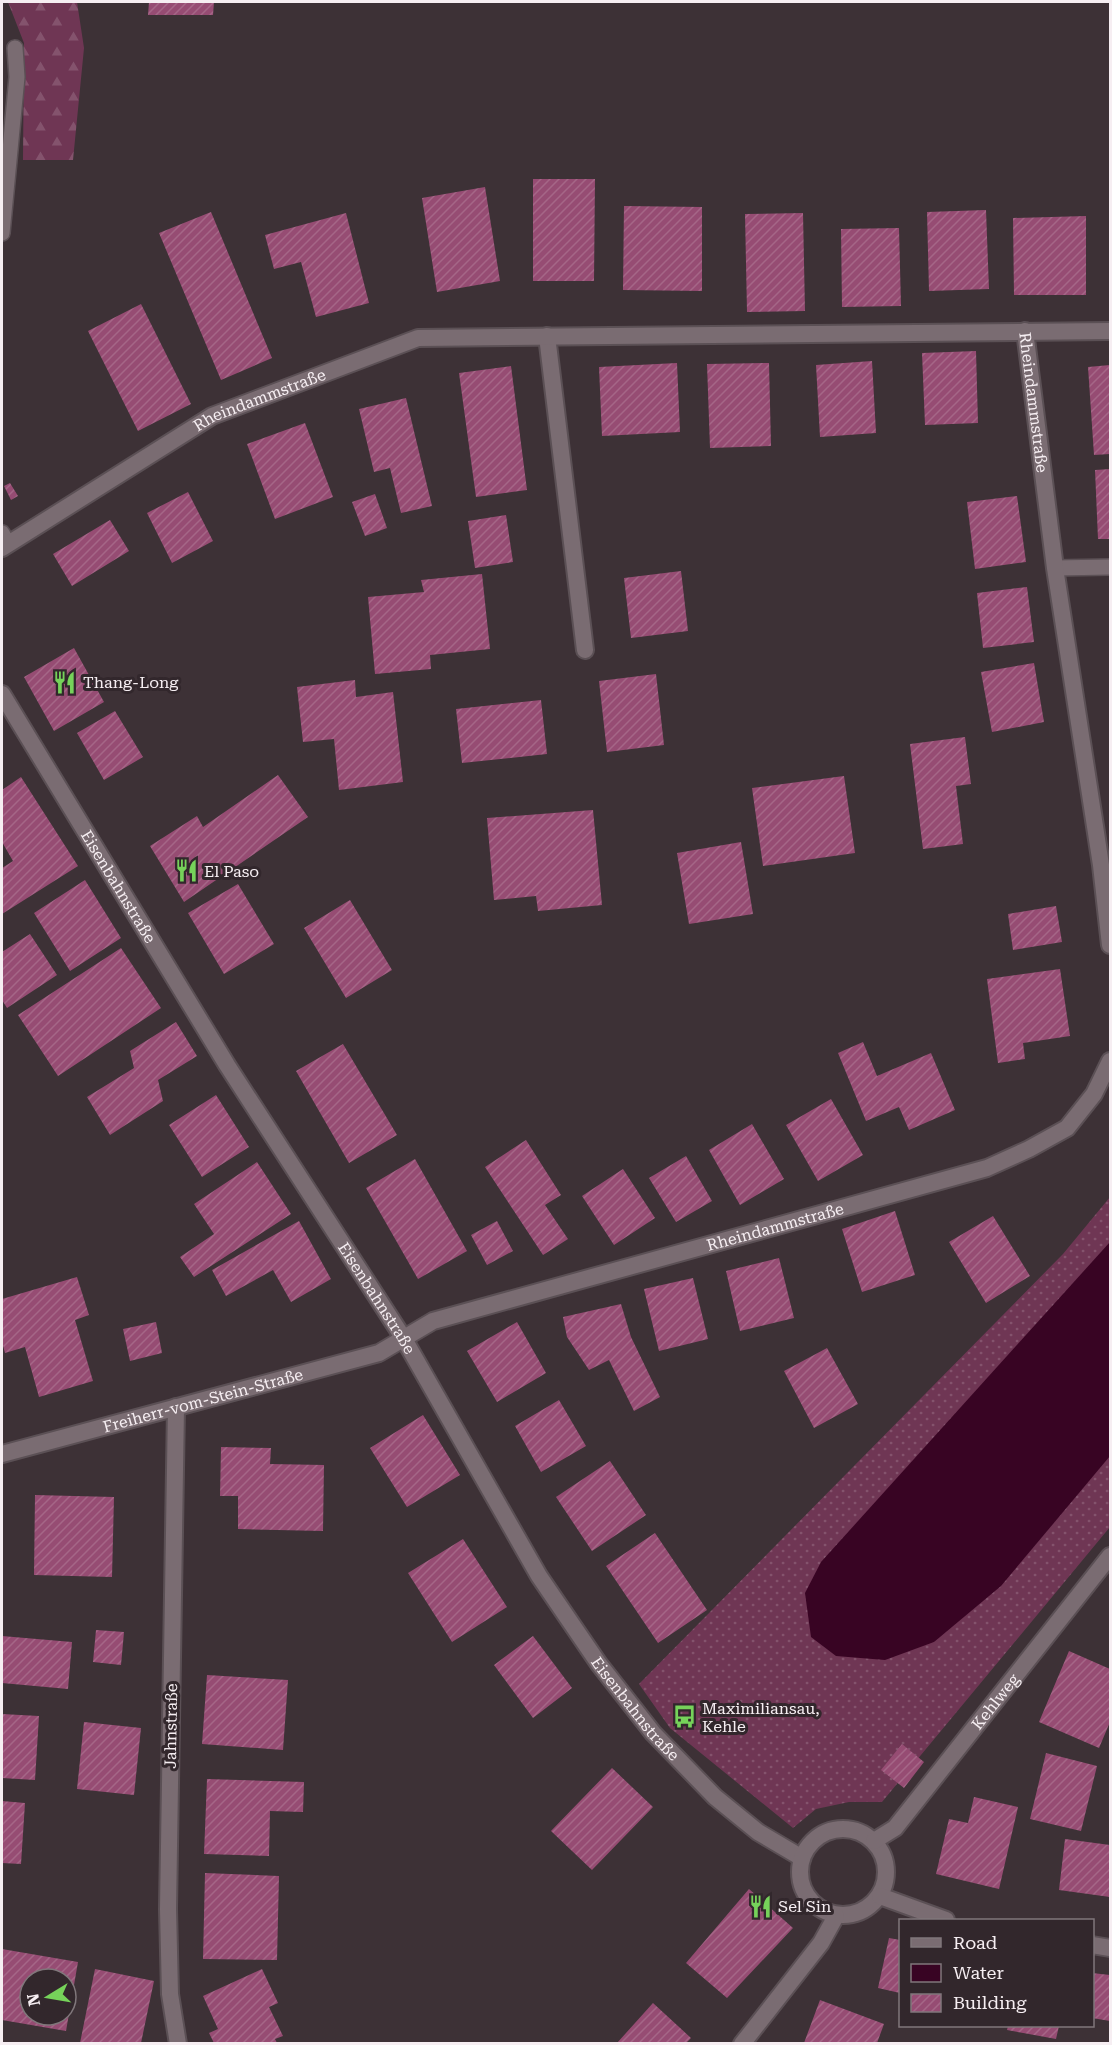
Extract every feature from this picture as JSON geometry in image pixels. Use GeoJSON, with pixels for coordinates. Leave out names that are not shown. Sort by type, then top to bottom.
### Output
{"type":"FeatureCollection","features":[{"type":"Feature","properties":{"kind":"street"},"geometry":{"type":"LineString","coordinates":[[1025,331],[1110,331]]}},
{"type":"Feature","properties":{"kind":"street","name":"Rheindammstraße"},"geometry":{"type":"LineString","coordinates":[[4,542],[212,416],[418,338],[1025,331],[1054,568],[1101,865],[1110,945]]}},
{"type":"Feature","properties":{"kind":"street"},"geometry":{"type":"LineString","coordinates":[[547,336],[585,650]]}},
{"type":"Feature","properties":{"kind":"street","name":"Eisenbahnstraße"},"geometry":{"type":"LineString","coordinates":[[2,694],[227,1065],[404,1339],[539,1576],[599,1664],[654,1734],[715,1797],[758,1832],[802,1858]]}},
{"type":"Feature","properties":{"kind":"street","name":"Rheindammstraße"},"geometry":{"type":"LineString","coordinates":[[404,1339],[433,1321],[987,1168],[1029,1149],[1066,1128],[1094,1094],[1110,1061]]}},
{"type":"Feature","properties":{"kind":"street","name":"Freiherr-vom-Stein-Straße"},"geometry":{"type":"LineString","coordinates":[[2,1454],[379,1353],[404,1339]]}},
{"type":"Feature","properties":{"kind":"street","name":"Jahnstraße"},"geometry":{"type":"LineString","coordinates":[[176,1407],[168,1909],[170,1994],[178,2043]]}},
{"type":"Feature","properties":{"kind":"street","name":"Kehlweg"},"geometry":{"type":"LineString","coordinates":[[874,1841],[895,1828],[1110,1556]]}},
{"type":"Feature","properties":{"kind":"street"},"geometry":{"type":"LineString","coordinates":[[834,1829],[849,1829],[862,1833],[874,1841],[882,1854],[886,1868],[886,1883],[880,1896],[871,1906],[848,1916],[836,1916],[821,1910],[809,1901],[802,1888],[799,1872],[802,1858],[809,1844],[820,1835],[834,1829]]}},
{"type":"Feature","properties":{"kind":"street"},"geometry":{"type":"LineString","coordinates":[[880,1896],[943,1919]]}},
{"type":"Feature","properties":{"kind":"street"},"geometry":{"type":"LineString","coordinates":[[742,2043],[821,1943],[836,1916]]}},
{"type":"Feature","properties":{"kind":"street"},"geometry":{"type":"LineString","coordinates":[[1094,1946],[1110,1948]]}},
{"type":"Feature","properties":{"kind":"lane"},"geometry":{"type":"LineString","coordinates":[[2,233],[17,77],[15,48]]}},
{"type":"Feature","properties":{"kind":"lane"},"geometry":{"type":"LineString","coordinates":[[1054,568],[1110,567]]}},
{"type":"Feature","properties":{"kind":"green space"},"geometry":{"type":"Polygon","coordinates":[[[8,2],[77,2],[84,48],[73,160],[23,160],[24,43],[8,2]]]}},
{"type":"Feature","properties":{"kind":"green space"},"geometry":{"type":"Polygon","coordinates":[[[1110,1197],[1110,1527],[882,1802],[849,1802],[816,1809],[793,1828],[670,1728],[639,1684],[1063,1254],[1110,1197]]]}},
{"type":"Feature","properties":{"kind":"water"},"geometry":{"type":"Polygon","coordinates":[[[1110,1242],[1110,1456],[1001,1586],[934,1642],[885,1660],[836,1656],[811,1637],[805,1593],[821,1562],[1110,1242]]]}},
{"type":"Feature","properties":{"kind":"building"},"geometry":{"type":"Polygon","coordinates":[[[149,2],[214,2],[213,15],[148,15],[149,2]]]}},
{"type":"Feature","properties":{"kind":"building"},"geometry":{"type":"Polygon","coordinates":[[[533,179],[595,179],[594,281],[533,281],[533,179]]]}},
{"type":"Feature","properties":{"kind":"building"},"geometry":{"type":"Polygon","coordinates":[[[485,187],[500,281],[437,292],[422,198],[485,187]]]}},
{"type":"Feature","properties":{"kind":"building"},"geometry":{"type":"Polygon","coordinates":[[[624,206],[702,207],[702,291],[623,290],[624,206]]]}},
{"type":"Feature","properties":{"kind":"building"},"geometry":{"type":"Polygon","coordinates":[[[986,210],[989,289],[929,291],[927,212],[986,210]]]}},
{"type":"Feature","properties":{"kind":"building"},"geometry":{"type":"Polygon","coordinates":[[[211,212],[272,358],[221,380],[159,233],[211,212]]]}},
{"type":"Feature","properties":{"kind":"building"},"geometry":{"type":"Polygon","coordinates":[[[346,213],[369,303],[316,317],[301,262],[274,269],[265,235],[346,213]]]}},
{"type":"Feature","properties":{"kind":"building"},"geometry":{"type":"Polygon","coordinates":[[[803,213],[805,311],[747,312],[745,214],[803,213]]]}},
{"type":"Feature","properties":{"kind":"building"},"geometry":{"type":"Polygon","coordinates":[[[1086,216],[1086,295],[1014,295],[1013,218],[1086,216]]]}},
{"type":"Feature","properties":{"kind":"building"},"geometry":{"type":"Polygon","coordinates":[[[899,228],[901,306],[842,307],[841,229],[899,228]]]}},
{"type":"Feature","properties":{"kind":"building"},"geometry":{"type":"Polygon","coordinates":[[[141,304],[191,404],[138,431],[88,331],[141,304]]]}},
{"type":"Feature","properties":{"kind":"building"},"geometry":{"type":"Polygon","coordinates":[[[976,351],[978,423],[925,425],[922,353],[976,351]]]}},
{"type":"Feature","properties":{"kind":"building"},"geometry":{"type":"Polygon","coordinates":[[[872,361],[876,433],[820,437],[816,365],[872,361]]]}},
{"type":"Feature","properties":{"kind":"building"},"geometry":{"type":"Polygon","coordinates":[[[677,363],[680,432],[602,436],[599,367],[677,363]]]}},
{"type":"Feature","properties":{"kind":"building"},"geometry":{"type":"Polygon","coordinates":[[[769,363],[771,446],[710,448],[707,364],[769,363]]]}},
{"type":"Feature","properties":{"kind":"building"},"geometry":{"type":"Polygon","coordinates":[[[1110,365],[1110,454],[1094,455],[1088,367],[1110,365]]]}},
{"type":"Feature","properties":{"kind":"building"},"geometry":{"type":"Polygon","coordinates":[[[511,366],[527,490],[476,497],[459,373],[511,366]]]}},
{"type":"Feature","properties":{"kind":"building"},"geometry":{"type":"Polygon","coordinates":[[[406,398],[432,506],[401,513],[390,468],[374,472],[359,409],[406,398]]]}},
{"type":"Feature","properties":{"kind":"building"},"geometry":{"type":"Polygon","coordinates":[[[305,423],[333,497],[275,519],[247,444],[305,423]]]}},
{"type":"Feature","properties":{"kind":"building"},"geometry":{"type":"Polygon","coordinates":[[[1110,469],[1110,539],[1098,539],[1095,470],[1110,469]]]}},
{"type":"Feature","properties":{"kind":"building"},"geometry":{"type":"Polygon","coordinates":[[[10,483],[18,496],[11,500],[4,486],[10,483]]]}},
{"type":"Feature","properties":{"kind":"building"},"geometry":{"type":"Polygon","coordinates":[[[188,492],[213,541],[172,563],[147,513],[188,492]]]}},
{"type":"Feature","properties":{"kind":"building"},"geometry":{"type":"Polygon","coordinates":[[[375,494],[387,528],[365,536],[352,502],[375,494]]]}},
{"type":"Feature","properties":{"kind":"building"},"geometry":{"type":"Polygon","coordinates":[[[1017,496],[1026,562],[975,569],[967,502],[1017,496]]]}},
{"type":"Feature","properties":{"kind":"building"},"geometry":{"type":"Polygon","coordinates":[[[506,515],[513,562],[475,568],[468,521],[506,515]]]}},
{"type":"Feature","properties":{"kind":"building"},"geometry":{"type":"Polygon","coordinates":[[[110,520],[129,551],[72,586],[53,554],[110,520]]]}},
{"type":"Feature","properties":{"kind":"building"},"geometry":{"type":"Polygon","coordinates":[[[681,571],[688,631],[631,638],[624,578],[681,571]]]}},
{"type":"Feature","properties":{"kind":"building"},"geometry":{"type":"Polygon","coordinates":[[[482,574],[490,649],[430,655],[431,669],[375,674],[368,597],[424,592],[421,580],[482,574]]]}},
{"type":"Feature","properties":{"kind":"building"},"geometry":{"type":"Polygon","coordinates":[[[1027,587],[1034,642],[983,648],[977,593],[1027,587]]]}},
{"type":"Feature","properties":{"kind":"building"},"geometry":{"type":"Polygon","coordinates":[[[74,648],[104,702],[54,731],[24,677],[74,648]]]}},
{"type":"Feature","properties":{"kind":"building"},"geometry":{"type":"Polygon","coordinates":[[[1034,663],[1044,722],[992,732],[981,672],[1034,663]]]}},
{"type":"Feature","properties":{"kind":"building"},"geometry":{"type":"Polygon","coordinates":[[[656,674],[664,745],[607,752],[599,681],[656,674]]]}},
{"type":"Feature","properties":{"kind":"building"},"geometry":{"type":"Polygon","coordinates":[[[355,680],[356,697],[393,692],[403,782],[339,790],[334,739],[303,742],[297,687],[355,680]]]}},
{"type":"Feature","properties":{"kind":"building"},"geometry":{"type":"Polygon","coordinates":[[[541,700],[547,754],[462,763],[456,709],[541,700]]]}},
{"type":"Feature","properties":{"kind":"building"},"geometry":{"type":"Polygon","coordinates":[[[115,711],[143,757],[104,780],[77,733],[115,711]]]}},
{"type":"Feature","properties":{"kind":"building"},"geometry":{"type":"Polygon","coordinates":[[[965,737],[971,784],[956,786],[963,844],[923,849],[910,744],[965,737]]]}},
{"type":"Feature","properties":{"kind":"building"},"geometry":{"type":"Polygon","coordinates":[[[278,775],[308,817],[184,902],[150,846],[197,816],[203,827],[278,775]]]}},
{"type":"Feature","properties":{"kind":"building"},"geometry":{"type":"Polygon","coordinates":[[[844,776],[855,853],[763,866],[752,788],[844,776]]]}},
{"type":"Feature","properties":{"kind":"building"},"geometry":{"type":"Polygon","coordinates":[[[21,777],[78,866],[2,914],[2,868],[13,861],[2,842],[2,790],[21,777]]]}},
{"type":"Feature","properties":{"kind":"building"},"geometry":{"type":"Polygon","coordinates":[[[593,810],[602,905],[538,911],[536,896],[494,900],[487,818],[593,810]]]}},
{"type":"Feature","properties":{"kind":"building"},"geometry":{"type":"Polygon","coordinates":[[[741,842],[753,914],[689,924],[677,853],[741,842]]]}},
{"type":"Feature","properties":{"kind":"building"},"geometry":{"type":"Polygon","coordinates":[[[85,880],[121,938],[70,971],[34,913],[85,880]]]}},
{"type":"Feature","properties":{"kind":"building"},"geometry":{"type":"Polygon","coordinates":[[[238,884],[274,944],[224,974],[188,913],[238,884]]]}},
{"type":"Feature","properties":{"kind":"building"},"geometry":{"type":"Polygon","coordinates":[[[350,900],[392,970],[346,998],[304,928],[350,900]]]}},
{"type":"Feature","properties":{"kind":"building"},"geometry":{"type":"Polygon","coordinates":[[[1056,906],[1062,942],[1013,950],[1008,914],[1056,906]]]}},
{"type":"Feature","properties":{"kind":"building"},"geometry":{"type":"Polygon","coordinates":[[[30,934],[57,975],[7,1008],[2,1000],[2,952],[30,934]]]}},
{"type":"Feature","properties":{"kind":"building"},"geometry":{"type":"Polygon","coordinates":[[[121,948],[161,1008],[58,1076],[18,1015],[121,948]]]}},
{"type":"Feature","properties":{"kind":"building"},"geometry":{"type":"Polygon","coordinates":[[[1060,969],[1070,1036],[1023,1043],[1025,1059],[998,1063],[987,979],[1060,969]]]}},
{"type":"Feature","properties":{"kind":"building"},"geometry":{"type":"Polygon","coordinates":[[[176,1022],[197,1056],[158,1080],[163,1101],[110,1135],[87,1097],[134,1068],[130,1051],[176,1022]]]}},
{"type":"Feature","properties":{"kind":"building"},"geometry":{"type":"Polygon","coordinates":[[[863,1042],[877,1076],[931,1053],[955,1110],[909,1130],[899,1107],[866,1121],[838,1053],[863,1042]]]}},
{"type":"Feature","properties":{"kind":"building"},"geometry":{"type":"Polygon","coordinates":[[[343,1044],[397,1135],[349,1163],[296,1071],[343,1044]]]}},
{"type":"Feature","properties":{"kind":"building"},"geometry":{"type":"Polygon","coordinates":[[[216,1095],[249,1147],[202,1177],[169,1125],[216,1095]]]}},
{"type":"Feature","properties":{"kind":"building"},"geometry":{"type":"Polygon","coordinates":[[[831,1099],[863,1155],[818,1181],[786,1125],[831,1099]]]}},
{"type":"Feature","properties":{"kind":"building"},"geometry":{"type":"Polygon","coordinates":[[[752,1124],[784,1179],[740,1205],[709,1150],[752,1124]]]}},
{"type":"Feature","properties":{"kind":"building"},"geometry":{"type":"Polygon","coordinates":[[[526,1140],[561,1195],[545,1205],[568,1239],[543,1255],[485,1167],[526,1140]]]}},
{"type":"Feature","properties":{"kind":"building"},"geometry":{"type":"Polygon","coordinates":[[[686,1156],[712,1201],[676,1222],[649,1178],[686,1156]]]}},
{"type":"Feature","properties":{"kind":"building"},"geometry":{"type":"Polygon","coordinates":[[[415,1159],[467,1251],[418,1279],[366,1188],[415,1159]]]}},
{"type":"Feature","properties":{"kind":"building"},"geometry":{"type":"Polygon","coordinates":[[[257,1162],[291,1214],[194,1277],[180,1257],[214,1234],[194,1204],[257,1162]]]}},
{"type":"Feature","properties":{"kind":"building"},"geometry":{"type":"Polygon","coordinates":[[[623,1169],[655,1218],[614,1245],[582,1196],[623,1169]]]}},
{"type":"Feature","properties":{"kind":"building"},"geometry":{"type":"Polygon","coordinates":[[[895,1211],[915,1275],[862,1292],[842,1229],[895,1211]]]}},
{"type":"Feature","properties":{"kind":"building"},"geometry":{"type":"Polygon","coordinates":[[[993,1216],[1030,1276],[986,1303],[949,1242],[993,1216]]]}},
{"type":"Feature","properties":{"kind":"building"},"geometry":{"type":"Polygon","coordinates":[[[299,1221],[331,1279],[291,1302],[273,1270],[226,1296],[212,1270],[299,1221]]]}},
{"type":"Feature","properties":{"kind":"building"},"geometry":{"type":"Polygon","coordinates":[[[497,1221],[513,1251],[487,1265],[471,1235],[497,1221]]]}},
{"type":"Feature","properties":{"kind":"building"},"geometry":{"type":"Polygon","coordinates":[[[779,1258],[794,1318],[740,1331],[726,1271],[779,1258]]]}},
{"type":"Feature","properties":{"kind":"building"},"geometry":{"type":"Polygon","coordinates":[[[77,1277],[89,1315],[75,1320],[93,1381],[39,1397],[25,1347],[5,1353],[2,1342],[2,1299],[77,1277]]]}},
{"type":"Feature","properties":{"kind":"building"},"geometry":{"type":"Polygon","coordinates":[[[693,1278],[708,1339],[659,1351],[644,1289],[693,1278]]]}},
{"type":"Feature","properties":{"kind":"building"},"geometry":{"type":"Polygon","coordinates":[[[621,1304],[631,1337],[660,1397],[634,1411],[609,1360],[589,1370],[567,1337],[563,1317],[621,1304]]]}},
{"type":"Feature","properties":{"kind":"building"},"geometry":{"type":"Polygon","coordinates":[[[156,1322],[162,1353],[130,1361],[123,1329],[156,1322]]]}},
{"type":"Feature","properties":{"kind":"building"},"geometry":{"type":"Polygon","coordinates":[[[517,1322],[546,1373],[497,1402],[467,1351],[517,1322]]]}},
{"type":"Feature","properties":{"kind":"building"},"geometry":{"type":"Polygon","coordinates":[[[827,1348],[858,1404],[814,1428],[784,1371],[827,1348]]]}},
{"type":"Feature","properties":{"kind":"building"},"geometry":{"type":"Polygon","coordinates":[[[559,1400],[586,1446],[541,1472],[515,1426],[559,1400]]]}},
{"type":"Feature","properties":{"kind":"building"},"geometry":{"type":"Polygon","coordinates":[[[423,1415],[460,1475],[407,1507],[370,1448],[423,1415]]]}},
{"type":"Feature","properties":{"kind":"building"},"geometry":{"type":"Polygon","coordinates":[[[221,1447],[271,1448],[270,1464],[324,1465],[323,1531],[238,1529],[238,1496],[220,1496],[221,1447]]]}},
{"type":"Feature","properties":{"kind":"building"},"geometry":{"type":"Polygon","coordinates":[[[610,1461],[646,1515],[592,1551],[556,1497],[610,1461]]]}},
{"type":"Feature","properties":{"kind":"building"},"geometry":{"type":"Polygon","coordinates":[[[35,1495],[114,1497],[112,1577],[34,1575],[35,1495]]]}},
{"type":"Feature","properties":{"kind":"building"},"geometry":{"type":"Polygon","coordinates":[[[655,1533],[707,1610],[658,1643],[606,1566],[655,1533]]]}},
{"type":"Feature","properties":{"kind":"building"},"geometry":{"type":"Polygon","coordinates":[[[463,1539],[507,1607],[452,1642],[408,1573],[463,1539]]]}},
{"type":"Feature","properties":{"kind":"building"},"geometry":{"type":"Polygon","coordinates":[[[96,1630],[124,1632],[121,1665],[93,1662],[96,1630]]]}},
{"type":"Feature","properties":{"kind":"building"},"geometry":{"type":"Polygon","coordinates":[[[2,1636],[72,1642],[68,1689],[2,1683],[2,1636]]]}},
{"type":"Feature","properties":{"kind":"building"},"geometry":{"type":"Polygon","coordinates":[[[533,1636],[572,1688],[533,1718],[494,1665],[533,1636]]]}},
{"type":"Feature","properties":{"kind":"building"},"geometry":{"type":"Polygon","coordinates":[[[1069,1651],[1110,1669],[1110,1722],[1099,1748],[1039,1722],[1069,1651]]]}},
{"type":"Feature","properties":{"kind":"building"},"geometry":{"type":"Polygon","coordinates":[[[207,1675],[288,1680],[283,1750],[202,1744],[207,1675]]]}},
{"type":"Feature","properties":{"kind":"building"},"geometry":{"type":"Polygon","coordinates":[[[2,1714],[39,1716],[35,1780],[2,1778],[2,1714]]]}},
{"type":"Feature","properties":{"kind":"building"},"geometry":{"type":"Polygon","coordinates":[[[84,1722],[141,1728],[134,1795],[77,1789],[84,1722]]]}},
{"type":"Feature","properties":{"kind":"building"},"geometry":{"type":"Polygon","coordinates":[[[902,1744],[924,1762],[904,1788],[881,1770],[902,1744]]]}},
{"type":"Feature","properties":{"kind":"building"},"geometry":{"type":"Polygon","coordinates":[[[1046,1753],[1097,1766],[1081,1831],[1030,1819],[1046,1753]]]}},
{"type":"Feature","properties":{"kind":"building"},"geometry":{"type":"Polygon","coordinates":[[[612,1768],[653,1807],[592,1870],[551,1831],[612,1768]]]}},
{"type":"Feature","properties":{"kind":"building"},"geometry":{"type":"Polygon","coordinates":[[[207,1779],[304,1782],[303,1812],[270,1811],[269,1856],[204,1854],[207,1779]]]}},
{"type":"Feature","properties":{"kind":"building"},"geometry":{"type":"Polygon","coordinates":[[[974,1797],[1018,1807],[999,1889],[936,1874],[949,1819],[968,1823],[974,1797]]]}},
{"type":"Feature","properties":{"kind":"building"},"geometry":{"type":"Polygon","coordinates":[[[2,1801],[25,1803],[21,1864],[2,1863],[2,1801]]]}},
{"type":"Feature","properties":{"kind":"building"},"geometry":{"type":"Polygon","coordinates":[[[1065,1839],[1110,1845],[1110,1897],[1059,1890],[1065,1839]]]}},
{"type":"Feature","properties":{"kind":"building"},"geometry":{"type":"Polygon","coordinates":[[[205,1873],[279,1876],[277,1960],[203,1959],[205,1873]]]}},
{"type":"Feature","properties":{"kind":"building"},"geometry":{"type":"Polygon","coordinates":[[[749,1889],[793,1928],[727,1998],[686,1963],[749,1889]]]}},
{"type":"Feature","properties":{"kind":"building"},"geometry":{"type":"Polygon","coordinates":[[[889,1938],[899,1940],[899,1993],[878,1988],[889,1938]]]}},
{"type":"Feature","properties":{"kind":"building"},"geometry":{"type":"Polygon","coordinates":[[[2,1949],[78,1962],[77,1967],[18,1967],[18,2023],[2,2020],[2,1949]]]}},
{"type":"Feature","properties":{"kind":"building"},"geometry":{"type":"Polygon","coordinates":[[[95,1969],[154,1981],[141,2043],[80,2043],[95,1969]]]}},
{"type":"Feature","properties":{"kind":"building"},"geometry":{"type":"Polygon","coordinates":[[[262,1969],[278,2003],[269,2007],[283,2036],[275,2039],[277,2043],[214,2043],[209,2033],[218,2029],[203,1996],[262,1969]]]}},
{"type":"Feature","properties":{"kind":"building"},"geometry":{"type":"Polygon","coordinates":[[[1094,1973],[1110,1975],[1110,2021],[1094,2018],[1094,1973]]]}},
{"type":"Feature","properties":{"kind":"building"},"geometry":{"type":"Polygon","coordinates":[[[820,2000],[884,2024],[877,2043],[804,2043],[820,2000]]]}},
{"type":"Feature","properties":{"kind":"building"},"geometry":{"type":"Polygon","coordinates":[[[653,2003],[691,2038],[686,2043],[617,2043],[653,2003]]]}},
{"type":"Feature","properties":{"kind":"building"},"geometry":{"type":"Polygon","coordinates":[[[43,2027],[67,2027],[66,2031],[43,2027]]]}},
{"type":"Feature","properties":{"kind":"building"},"geometry":{"type":"Polygon","coordinates":[[[1008,2027],[1059,2027],[1056,2039],[1007,2030],[1008,2027]]]}},
{"type":"Feature","properties":{"kind":"place","name":"Thang-Long"},"geometry":{"type":"Point","coordinates":[65,682]}},
{"type":"Feature","properties":{"kind":"place","name":"El Paso"},"geometry":{"type":"Point","coordinates":[186,871]}},
{"type":"Feature","properties":{"kind":"place","name":"Maximiliansau, Kehle"},"geometry":{"type":"Point","coordinates":[684,1717]}},
{"type":"Feature","properties":{"kind":"place","name":"Sel Sin"},"geometry":{"type":"Point","coordinates":[760,1906]}}]}
